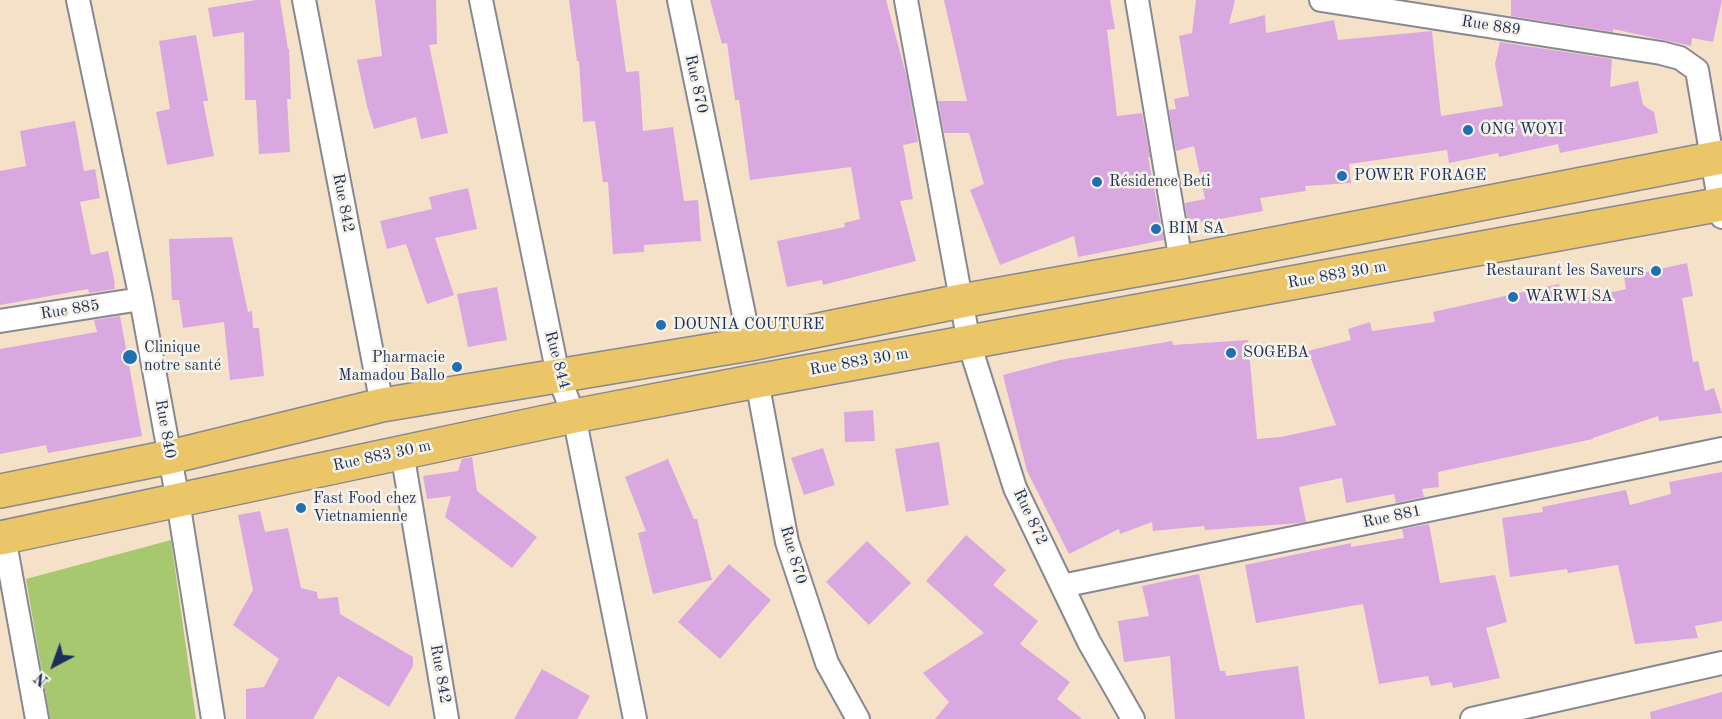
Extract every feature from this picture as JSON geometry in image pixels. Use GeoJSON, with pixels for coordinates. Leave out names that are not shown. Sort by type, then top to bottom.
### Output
{"type":"FeatureCollection","features":[{"type":"Feature","properties":{"kind":"main road"},"geometry":{"type":"LineString","coordinates":[[0,491],[170,457],[382,405],[750,344],[961,301],[1181,262],[1717,158]]}},
{"type":"Feature","properties":{"kind":"main road","name":"Rue 883 30 m"},"geometry":{"type":"LineString","coordinates":[[2,538],[574,416],[1721,208]]}},
{"type":"Feature","properties":{"kind":"street","name":"Rue 840"},"geometry":{"type":"LineString","coordinates":[[78,0],[141,299],[178,501],[213,719]]}},
{"type":"Feature","properties":{"kind":"street","name":"Rue 842"},"geometry":{"type":"LineString","coordinates":[[304,0],[382,405]]}},
{"type":"Feature","properties":{"kind":"street","name":"Rue 844"},"geometry":{"type":"LineString","coordinates":[[481,0],[558,375],[574,416],[635,719]]}},
{"type":"Feature","properties":{"kind":"street","name":"Rue 870"},"geometry":{"type":"LineString","coordinates":[[679,0],[750,344]]}},
{"type":"Feature","properties":{"kind":"street","name":"Rue 872"},"geometry":{"type":"LineString","coordinates":[[906,0],[969,343],[1015,488],[1089,642],[1133,719]]}},
{"type":"Feature","properties":{"kind":"street"},"geometry":{"type":"LineString","coordinates":[[1137,0],[1181,262]]}},
{"type":"Feature","properties":{"kind":"street","name":"Rue 889"},"geometry":{"type":"LineString","coordinates":[[1321,0],[1381,5],[1680,58],[1697,70],[1717,158]]}},
{"type":"Feature","properties":{"kind":"street"},"geometry":{"type":"LineString","coordinates":[[1717,158],[1721,208]]}},
{"type":"Feature","properties":{"kind":"street","name":"Rue 885"},"geometry":{"type":"LineString","coordinates":[[0,321],[141,299]]}},
{"type":"Feature","properties":{"kind":"street","name":"Rue 870"},"geometry":{"type":"LineString","coordinates":[[757,381],[787,542],[827,663],[858,719]]}},
{"type":"Feature","properties":{"kind":"street","name":"Rue 881"},"geometry":{"type":"LineString","coordinates":[[1062,586],[1722,449]]}},
{"type":"Feature","properties":{"kind":"street","name":"Rue 842"},"geometry":{"type":"LineString","coordinates":[[402,452],[447,719]]}},
{"type":"Feature","properties":{"kind":"street"},"geometry":{"type":"LineString","coordinates":[[2,538],[37,719]]}},
{"type":"Feature","properties":{"kind":"street"},"geometry":{"type":"LineString","coordinates":[[1472,719],[1722,663]]}},
{"type":"Feature","properties":{"kind":"green space"},"geometry":{"type":"Polygon","coordinates":[[[171,540],[196,719],[50,719],[26,579],[171,540]]]}},
{"type":"Feature","properties":{"kind":"building"},"geometry":{"type":"Polygon","coordinates":[[[256,0],[280,0],[289,49],[291,99],[287,99],[290,152],[259,154],[256,100],[245,100],[244,32],[213,37],[208,8],[256,0]]]}},
{"type":"Feature","properties":{"kind":"building"},"geometry":{"type":"Polygon","coordinates":[[[375,0],[436,0],[437,44],[429,45],[448,133],[421,139],[416,117],[374,129],[357,60],[382,56],[375,0]]]}},
{"type":"Feature","properties":{"kind":"building"},"geometry":{"type":"Polygon","coordinates":[[[569,0],[616,0],[626,72],[639,71],[643,131],[673,127],[684,201],[698,200],[701,241],[644,245],[644,252],[613,254],[608,182],[603,182],[595,121],[583,122],[579,61],[577,61],[569,0]]]}},
{"type":"Feature","properties":{"kind":"building"},"geometry":{"type":"Polygon","coordinates":[[[710,0],[886,0],[907,78],[918,142],[903,145],[913,199],[900,201],[916,261],[823,285],[822,280],[787,287],[777,241],[845,227],[844,223],[860,219],[851,167],[750,180],[739,100],[735,100],[727,43],[722,44],[710,0]]]}},
{"type":"Feature","properties":{"kind":"building"},"geometry":{"type":"Polygon","coordinates":[[[944,0],[1110,0],[1115,29],[1107,30],[1117,116],[1142,113],[1164,240],[1078,257],[1074,236],[1000,265],[970,190],[984,184],[969,133],[944,133],[938,101],[967,101],[944,0]]]}},
{"type":"Feature","properties":{"kind":"building"},"geometry":{"type":"Polygon","coordinates":[[[1196,0],[1235,0],[1229,24],[1265,15],[1266,33],[1334,20],[1338,40],[1432,31],[1441,116],[1503,106],[1495,64],[1500,42],[1612,59],[1610,87],[1638,81],[1643,105],[1654,112],[1658,133],[1560,153],[1558,144],[1499,157],[1498,153],[1449,163],[1447,150],[1349,164],[1351,183],[1305,186],[1306,191],[1260,198],[1263,211],[1188,225],[1185,203],[1205,199],[1194,146],[1176,151],[1169,110],[1176,109],[1174,99],[1189,96],[1179,36],[1192,33],[1196,0]]]}},
{"type":"Feature","properties":{"kind":"building"},"geometry":{"type":"Polygon","coordinates":[[[1511,0],[1722,0],[1713,42],[1692,38],[1691,46],[1613,29],[1613,32],[1511,16],[1511,0]]]}},
{"type":"Feature","properties":{"kind":"building"},"geometry":{"type":"Polygon","coordinates":[[[196,35],[208,101],[203,101],[214,156],[167,165],[156,112],[170,109],[159,41],[196,35]]]}},
{"type":"Feature","properties":{"kind":"building"},"geometry":{"type":"Polygon","coordinates":[[[75,121],[84,171],[95,169],[100,198],[80,202],[91,255],[108,251],[115,289],[89,293],[88,289],[0,305],[0,171],[26,166],[20,131],[75,121]]]}},
{"type":"Feature","properties":{"kind":"building"},"geometry":{"type":"Polygon","coordinates":[[[468,188],[477,229],[435,238],[454,295],[427,304],[406,244],[387,249],[380,221],[432,209],[429,197],[468,188]]]}},
{"type":"Feature","properties":{"kind":"building"},"geometry":{"type":"Polygon","coordinates":[[[232,237],[248,312],[252,311],[253,328],[259,328],[264,376],[230,380],[224,322],[183,328],[179,300],[172,300],[169,239],[232,237]]]}},
{"type":"Feature","properties":{"kind":"building"},"geometry":{"type":"Polygon","coordinates":[[[1687,263],[1693,296],[1682,298],[1693,362],[1698,361],[1705,391],[1714,388],[1722,413],[1659,421],[1658,416],[1593,439],[1438,472],[1439,487],[1422,489],[1424,497],[1396,503],[1394,494],[1346,503],[1342,478],[1299,487],[1306,522],[1300,523],[1205,530],[1204,526],[1153,531],[1152,522],[1120,534],[1119,529],[1069,554],[1027,471],[1003,375],[1060,360],[1172,341],[1173,345],[1248,340],[1257,439],[1281,437],[1336,425],[1308,351],[1351,340],[1348,329],[1370,322],[1372,331],[1435,322],[1433,312],[1559,284],[1563,303],[1626,289],[1624,277],[1687,263]]]}},
{"type":"Feature","properties":{"kind":"building"},"geometry":{"type":"Polygon","coordinates":[[[497,287],[507,340],[468,347],[457,294],[497,287]]]}},
{"type":"Feature","properties":{"kind":"building"},"geometry":{"type":"Polygon","coordinates":[[[120,316],[142,436],[48,453],[46,445],[0,454],[0,349],[97,332],[94,320],[120,316]]]}},
{"type":"Feature","properties":{"kind":"building"},"geometry":{"type":"Polygon","coordinates":[[[873,410],[875,441],[845,442],[844,412],[873,410]]]}},
{"type":"Feature","properties":{"kind":"building"},"geometry":{"type":"Polygon","coordinates":[[[939,442],[949,505],[906,512],[895,449],[939,442]]]}},
{"type":"Feature","properties":{"kind":"building"},"geometry":{"type":"Polygon","coordinates":[[[823,448],[835,485],[804,495],[791,458],[823,448]]]}},
{"type":"Feature","properties":{"kind":"building"},"geometry":{"type":"Polygon","coordinates":[[[472,457],[477,491],[537,537],[512,568],[445,517],[451,496],[427,499],[423,476],[458,471],[462,459],[472,457]]]}},
{"type":"Feature","properties":{"kind":"building"},"geometry":{"type":"Polygon","coordinates":[[[668,459],[694,519],[697,519],[712,580],[653,594],[638,533],[646,531],[625,477],[668,459]]]}},
{"type":"Feature","properties":{"kind":"building"},"geometry":{"type":"Polygon","coordinates":[[[1722,472],[1722,621],[1695,626],[1698,638],[1635,644],[1618,565],[1568,573],[1567,569],[1510,577],[1502,518],[1543,512],[1542,507],[1626,490],[1630,505],[1671,494],[1669,482],[1722,472]]]}},
{"type":"Feature","properties":{"kind":"building"},"geometry":{"type":"Polygon","coordinates":[[[260,511],[265,532],[288,528],[301,588],[317,592],[318,599],[338,597],[340,614],[413,657],[413,666],[389,707],[338,676],[313,719],[246,719],[246,689],[264,687],[279,659],[233,625],[253,590],[238,515],[260,511]]]}},
{"type":"Feature","properties":{"kind":"building"},"geometry":{"type":"Polygon","coordinates":[[[1429,524],[1440,583],[1495,575],[1507,622],[1486,628],[1500,678],[1453,688],[1452,682],[1431,686],[1428,676],[1379,684],[1363,604],[1256,623],[1245,565],[1351,543],[1351,547],[1404,538],[1402,529],[1429,524]]]}},
{"type":"Feature","properties":{"kind":"building"},"geometry":{"type":"Polygon","coordinates":[[[966,535],[1006,570],[993,585],[1038,621],[1020,644],[1070,682],[1057,699],[1082,719],[935,719],[949,702],[923,673],[984,633],[926,581],[966,535]]]}},
{"type":"Feature","properties":{"kind":"building"},"geometry":{"type":"Polygon","coordinates":[[[867,541],[911,583],[869,625],[826,582],[867,541]]]}},
{"type":"Feature","properties":{"kind":"building"},"geometry":{"type":"Polygon","coordinates":[[[729,564],[771,600],[720,659],[678,622],[729,564]]]}},
{"type":"Feature","properties":{"kind":"building"},"geometry":{"type":"Polygon","coordinates":[[[1199,574],[1220,671],[1225,671],[1226,676],[1298,666],[1305,719],[1175,719],[1170,656],[1124,662],[1118,621],[1149,616],[1142,586],[1199,574]]]}},
{"type":"Feature","properties":{"kind":"building"},"geometry":{"type":"Polygon","coordinates":[[[542,669],[590,696],[577,719],[514,719],[542,669]]]}},
{"type":"Feature","properties":{"kind":"building"},"geometry":{"type":"Polygon","coordinates":[[[1722,692],[1722,719],[1651,719],[1650,712],[1722,692]]]}},
{"type":"Feature","properties":{"kind":"place","name":"ONG WOYI"},"geometry":{"type":"Point","coordinates":[1468,130]}},
{"type":"Feature","properties":{"kind":"place","name":"POWER FORAGE"},"geometry":{"type":"Point","coordinates":[1342,176]}},
{"type":"Feature","properties":{"kind":"place","name":"Résidence Beti"},"geometry":{"type":"Point","coordinates":[1097,182]}},
{"type":"Feature","properties":{"kind":"place","name":"BIM SA"},"geometry":{"type":"Point","coordinates":[1156,229]}},
{"type":"Feature","properties":{"kind":"place","name":"Restaurant les Saveurs"},"geometry":{"type":"Point","coordinates":[1656,271]}},
{"type":"Feature","properties":{"kind":"place","name":"WARWI SA"},"geometry":{"type":"Point","coordinates":[1513,297]}},
{"type":"Feature","properties":{"kind":"place","name":"DOUNIA COUTURE"},"geometry":{"type":"Point","coordinates":[661,325]}},
{"type":"Feature","properties":{"kind":"place","name":"SOGEBA"},"geometry":{"type":"Point","coordinates":[1231,353]}},
{"type":"Feature","properties":{"kind":"place","name":"Clinique notre santé"},"geometry":{"type":"Point","coordinates":[130,357]}},
{"type":"Feature","properties":{"kind":"place","name":"Pharmacie Mamadou Ballo"},"geometry":{"type":"Point","coordinates":[457,367]}},
{"type":"Feature","properties":{"kind":"place","name":"Fast Food chez Vietnamienne"},"geometry":{"type":"Point","coordinates":[301,508]}}]}
